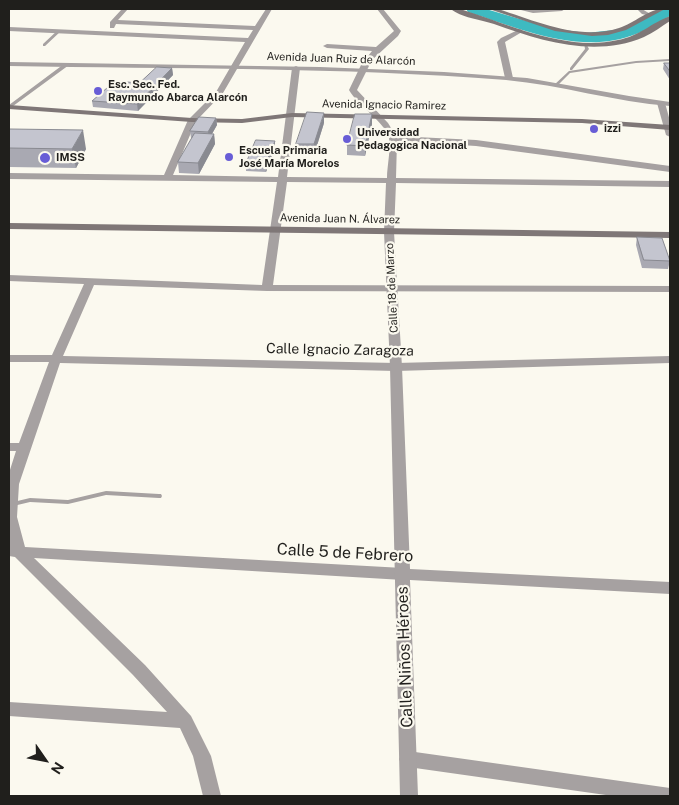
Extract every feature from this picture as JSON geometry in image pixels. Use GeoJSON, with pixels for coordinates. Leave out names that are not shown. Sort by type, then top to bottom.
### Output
{"type":"FeatureCollection","features":[{"type":"Feature","properties":{"kind":"main road"},"geometry":{"type":"LineString","coordinates":[[454,9],[556,41],[585,44],[625,40],[640,36],[670,18]]}},
{"type":"Feature","properties":{"kind":"main road"},"geometry":{"type":"LineString","coordinates":[[492,9],[554,28],[587,33],[623,29],[662,9]]}},
{"type":"Feature","properties":{"kind":"main road","name":"Avenida Ignacio Ramirez"},"geometry":{"type":"LineString","coordinates":[[9,107],[192,120],[242,120],[292,115],[582,122],[670,130]]}},
{"type":"Feature","properties":{"kind":"main road","name":"Avenida Juan N. Álvarez"},"geometry":{"type":"LineString","coordinates":[[9,226],[670,235]]}},
{"type":"Feature","properties":{"kind":"street"},"geometry":{"type":"LineString","coordinates":[[114,33],[112,30],[113,22],[125,9]]}},
{"type":"Feature","properties":{"kind":"street"},"geometry":{"type":"LineString","coordinates":[[167,178],[192,120],[219,93],[269,9]]}},
{"type":"Feature","properties":{"kind":"street"},"geometry":{"type":"LineString","coordinates":[[380,9],[398,31],[396,35],[376,49],[361,69],[353,90],[357,97],[385,125],[392,138],[476,142],[527,151],[570,154],[670,169]]}},
{"type":"Feature","properties":{"kind":"street"},"geometry":{"type":"LineString","coordinates":[[520,9],[548,11],[562,9]]}},
{"type":"Feature","properties":{"kind":"street"},"geometry":{"type":"LineString","coordinates":[[639,9],[644,13],[650,14]]}},
{"type":"Feature","properties":{"kind":"street"},"geometry":{"type":"LineString","coordinates":[[113,22],[258,28]]}},
{"type":"Feature","properties":{"kind":"street"},"geometry":{"type":"LineString","coordinates":[[9,29],[250,40]]}},
{"type":"Feature","properties":{"kind":"street"},"geometry":{"type":"LineString","coordinates":[[509,78],[501,42],[520,30]]}},
{"type":"Feature","properties":{"kind":"street"},"geometry":{"type":"LineString","coordinates":[[327,46],[376,49]]}},
{"type":"Feature","properties":{"kind":"street","name":"Avenida Juan Ruiz de Alarcón"},"geometry":{"type":"LineString","coordinates":[[9,64],[361,69],[509,78],[666,103]]}},
{"type":"Feature","properties":{"kind":"street"},"geometry":{"type":"LineString","coordinates":[[9,107],[66,65]]}},
{"type":"Feature","properties":{"kind":"street"},"geometry":{"type":"LineString","coordinates":[[267,288],[292,115],[296,68]]}},
{"type":"Feature","properties":{"kind":"street"},"geometry":{"type":"LineString","coordinates":[[666,103],[670,130]]}},
{"type":"Feature","properties":{"kind":"street","name":"Calle 18 de Marzo"},"geometry":{"type":"LineString","coordinates":[[392,138],[389,232],[396,367]]}},
{"type":"Feature","properties":{"kind":"street"},"geometry":{"type":"LineString","coordinates":[[9,176],[670,184]]}},
{"type":"Feature","properties":{"kind":"street"},"geometry":{"type":"LineString","coordinates":[[9,278],[267,288],[392,290],[670,289]]}},
{"type":"Feature","properties":{"kind":"street"},"geometry":{"type":"LineString","coordinates":[[90,282],[55,361],[12,484],[10,516],[14,552],[140,670],[185,721],[202,756],[212,796]]}},
{"type":"Feature","properties":{"kind":"street","name":"Calle Ignacio Zaragoza"},"geometry":{"type":"LineString","coordinates":[[9,358],[55,361],[396,367],[670,359]]}},
{"type":"Feature","properties":{"kind":"street","name":"Calle Niños Héroes"},"geometry":{"type":"LineString","coordinates":[[396,367],[409,796]]}},
{"type":"Feature","properties":{"kind":"street"},"geometry":{"type":"LineString","coordinates":[[9,447],[24,447]]}},
{"type":"Feature","properties":{"kind":"street","name":"Calle 5 de Febrero"},"geometry":{"type":"LineString","coordinates":[[14,552],[670,588]]}},
{"type":"Feature","properties":{"kind":"street"},"geometry":{"type":"LineString","coordinates":[[9,709],[185,721]]}},
{"type":"Feature","properties":{"kind":"street"},"geometry":{"type":"LineString","coordinates":[[408,759],[670,796]]}},
{"type":"Feature","properties":{"kind":"lane"},"geometry":{"type":"LineString","coordinates":[[44,45],[59,31]]}},
{"type":"Feature","properties":{"kind":"lane"},"geometry":{"type":"LineString","coordinates":[[556,85],[587,49],[585,44]]}},
{"type":"Feature","properties":{"kind":"lane"},"geometry":{"type":"LineString","coordinates":[[570,71],[636,62],[670,60]]}},
{"type":"Feature","properties":{"kind":"lane"},"geometry":{"type":"LineString","coordinates":[[10,505],[30,500],[68,502],[106,493],[159,496]]}},
{"type":"Feature","properties":{"kind":"building"},"geometry":{"type":"Polygon","coordinates":[[[664,63],[670,63],[670,71],[664,63]]]}},
{"type":"Feature","properties":{"kind":"building"},"geometry":{"type":"Polygon","coordinates":[[[157,67],[172,68],[137,104],[92,101],[115,81],[139,83],[157,67]]]}},
{"type":"Feature","properties":{"kind":"building"},"geometry":{"type":"Polygon","coordinates":[[[307,112],[324,113],[314,144],[296,144],[307,112]]]}},
{"type":"Feature","properties":{"kind":"building"},"geometry":{"type":"Polygon","coordinates":[[[355,114],[372,114],[365,146],[347,145],[355,114]]]}},
{"type":"Feature","properties":{"kind":"building"},"geometry":{"type":"Polygon","coordinates":[[[199,117],[216,118],[208,132],[190,131],[199,117]]]}},
{"type":"Feature","properties":{"kind":"building"},"geometry":{"type":"Polygon","coordinates":[[[9,129],[83,130],[72,149],[9,148],[9,129]]]}},
{"type":"Feature","properties":{"kind":"building"},"geometry":{"type":"Polygon","coordinates":[[[195,133],[214,134],[198,163],[178,162],[195,133]]]}},
{"type":"Feature","properties":{"kind":"building"},"geometry":{"type":"Polygon","coordinates":[[[256,140],[275,141],[265,165],[246,164],[256,140]]]}},
{"type":"Feature","properties":{"kind":"building"},"geometry":{"type":"Polygon","coordinates":[[[637,237],[662,238],[670,261],[644,260],[637,237]]]}},
{"type":"Feature","properties":{"kind":"waterway"},"geometry":{"type":"LineString","coordinates":[[473,9],[548,32],[586,38],[626,33],[670,11]]}},
{"type":"Feature","properties":{"kind":"place","name":"Esc. Sec. Fed. Raymundo Abarca Alarcón"},"geometry":{"type":"Point","coordinates":[98,91]}},
{"type":"Feature","properties":{"kind":"place","name":"izzi"},"geometry":{"type":"Point","coordinates":[594,129]}},
{"type":"Feature","properties":{"kind":"place","name":"Universidad Pedagogica Nacional"},"geometry":{"type":"Point","coordinates":[347,139]}},
{"type":"Feature","properties":{"kind":"place","name":"Escuela Primaria José María Morelos"},"geometry":{"type":"Point","coordinates":[229,157]}},
{"type":"Feature","properties":{"kind":"place","name":"IMSS"},"geometry":{"type":"Point","coordinates":[45,158]}}]}
